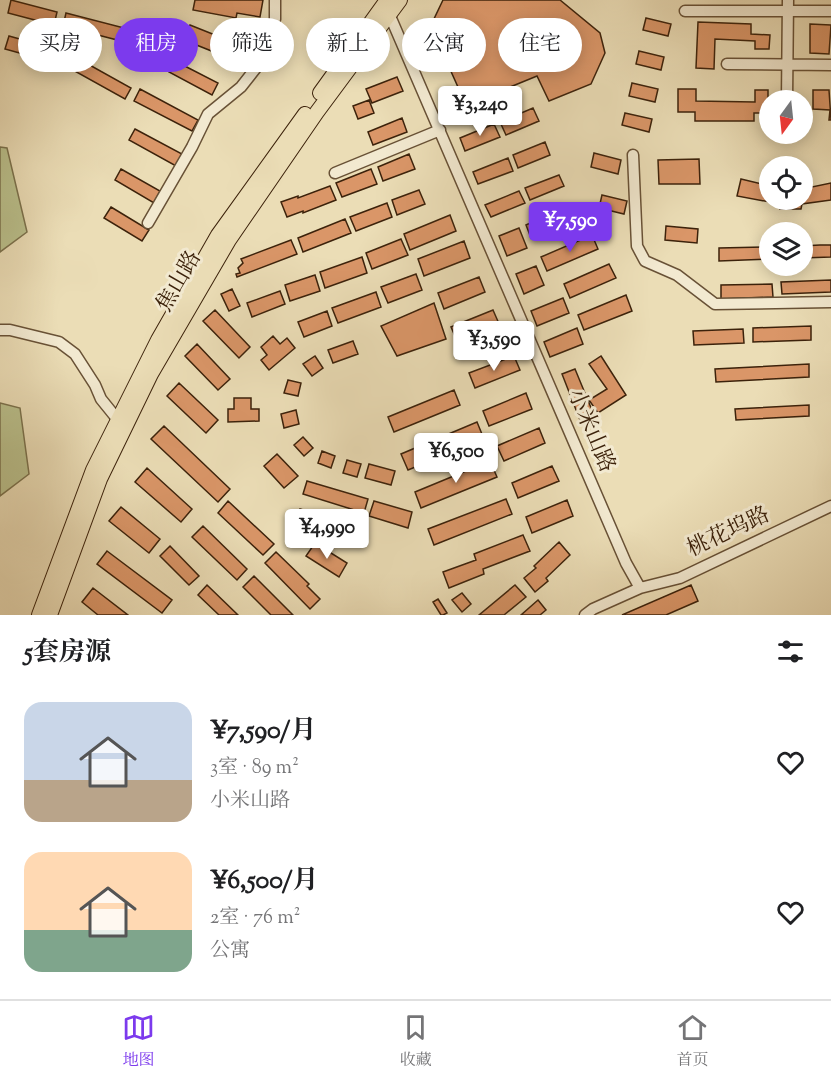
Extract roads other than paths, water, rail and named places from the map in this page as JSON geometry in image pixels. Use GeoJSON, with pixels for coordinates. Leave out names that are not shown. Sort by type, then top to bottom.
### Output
{"type":"FeatureCollection","features":[{"type":"Feature","properties":{"kind":"main road","name":"焦山路"},"geometry":{"type":"LineString","coordinates":[[39,615],[93,470],[158,340],[218,235],[386,5],[400,0]]}},
{"type":"Feature","properties":{"kind":"main road","name":"焦山路"},"geometry":{"type":"LineString","coordinates":[[50,615],[100,479],[151,374],[229,240],[317,112],[386,5]]}},
{"type":"Feature","properties":{"kind":"street"},"geometry":{"type":"LineString","coordinates":[[148,223],[192,147],[208,114],[241,87],[263,59],[274,19],[275,0]]}},
{"type":"Feature","properties":{"kind":"street","name":"小米山路"},"geometry":{"type":"LineString","coordinates":[[386,5],[626,563],[640,588]]}},
{"type":"Feature","properties":{"kind":"street"},"geometry":{"type":"LineString","coordinates":[[787,90],[788,6]]}},
{"type":"Feature","properties":{"kind":"street"},"geometry":{"type":"LineString","coordinates":[[686,11],[788,6],[831,11]]}},
{"type":"Feature","properties":{"kind":"street"},"geometry":{"type":"LineString","coordinates":[[727,64],[831,65]]}},
{"type":"Feature","properties":{"kind":"street"},"geometry":{"type":"LineString","coordinates":[[335,173],[440,130]]}},
{"type":"Feature","properties":{"kind":"street"},"geometry":{"type":"LineString","coordinates":[[633,155],[637,246],[645,261],[677,275],[715,304],[831,302]]}},
{"type":"Feature","properties":{"kind":"street"},"geometry":{"type":"LineString","coordinates":[[0,330],[10,330],[58,342],[75,354],[101,399],[118,420]]}},
{"type":"Feature","properties":{"kind":"street","name":"桃花坞路"},"geometry":{"type":"LineString","coordinates":[[640,588],[680,578],[831,506]]}},
{"type":"Feature","properties":{"kind":"street"},"geometry":{"type":"LineString","coordinates":[[585,615],[593,609],[640,588]]}}]}
